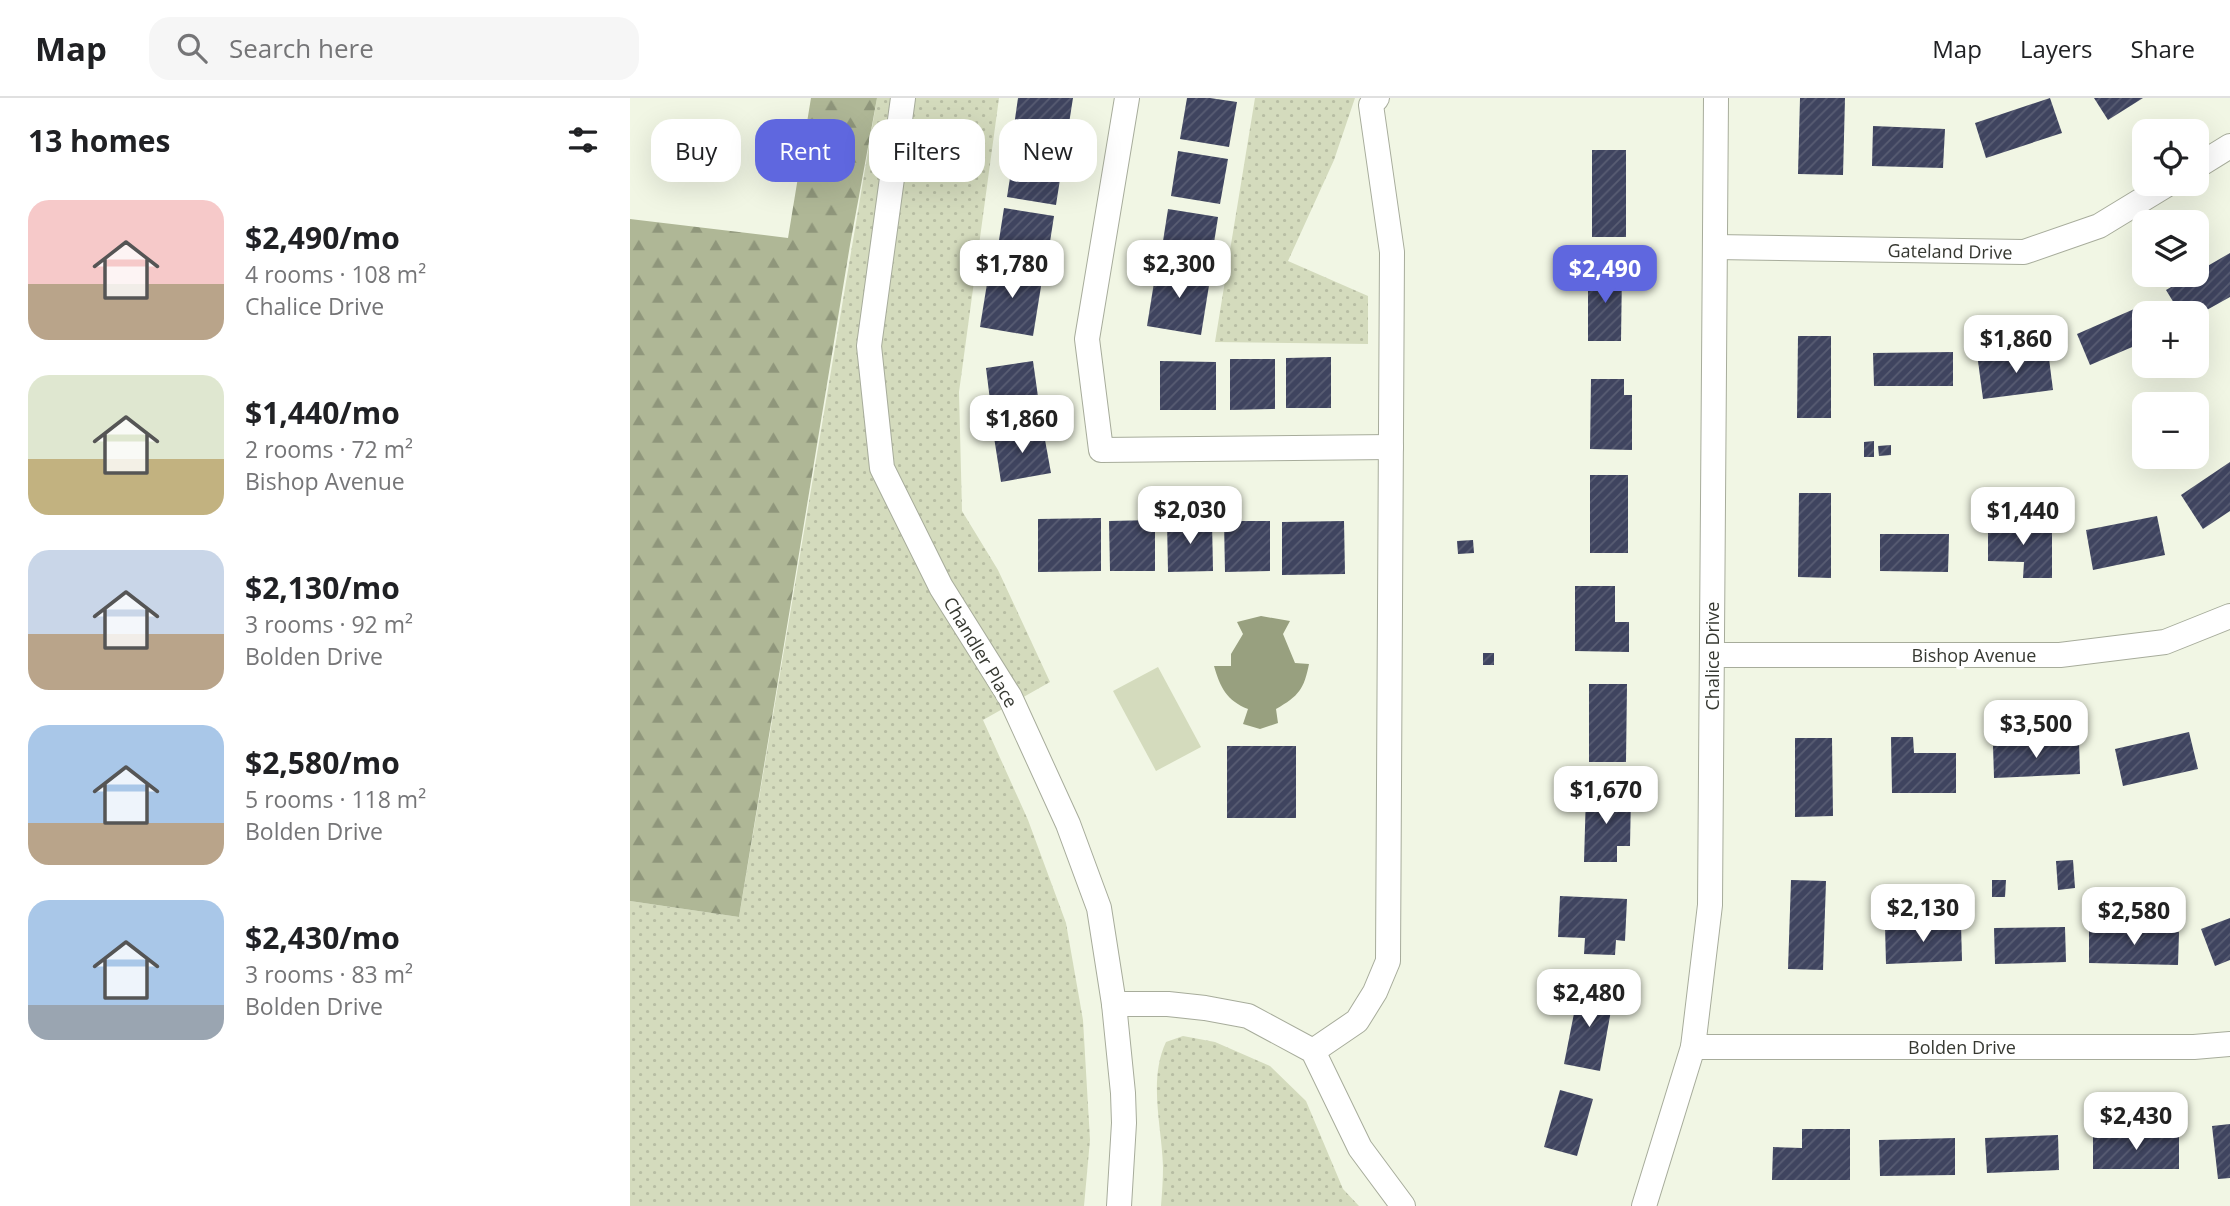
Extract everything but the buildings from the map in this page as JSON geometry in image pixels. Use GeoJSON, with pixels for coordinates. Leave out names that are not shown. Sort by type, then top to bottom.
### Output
{"type":"FeatureCollection","features":[{"type":"Feature","properties":{"kind":"street","name":"Chandler Place"},"geometry":{"type":"LineString","coordinates":[[903,98],[869,346],[882,468],[941,586],[1010,696],[1068,824],[1099,908],[1114,1004],[1123,1093],[1119,1206]]}},
{"type":"Feature","properties":{"kind":"street"},"geometry":{"type":"LineString","coordinates":[[1127,98],[1087,338],[1101,450],[1391,447]]}},
{"type":"Feature","properties":{"kind":"street"},"geometry":{"type":"LineString","coordinates":[[1312,1051],[1357,1021],[1375,992],[1388,961],[1392,252],[1371,105],[1377,98]]}},
{"type":"Feature","properties":{"kind":"street","name":"Chalice Drive"},"geometry":{"type":"LineString","coordinates":[[1644,1206],[1693,1047],[1710,905],[1716,98]]}},
{"type":"Feature","properties":{"kind":"street"},"geometry":{"type":"LineString","coordinates":[[2209,159],[2230,146]]}},
{"type":"Feature","properties":{"kind":"street","name":"Gateland Drive"},"geometry":{"type":"LineString","coordinates":[[1715,247],[2024,252],[2099,226],[2148,196]]}},
{"type":"Feature","properties":{"kind":"street","name":"Bishop Avenue"},"geometry":{"type":"LineString","coordinates":[[1712,655],[2060,655],[2165,642],[2230,616]]}},
{"type":"Feature","properties":{"kind":"street"},"geometry":{"type":"LineString","coordinates":[[1114,1004],[1168,1004],[1248,1016],[1312,1051],[1360,1148],[1403,1206]]}},
{"type":"Feature","properties":{"kind":"street","name":"Bolden Drive"},"geometry":{"type":"LineString","coordinates":[[1693,1047],[2194,1047],[2230,1044]]}},
{"type":"Feature","properties":{"kind":"shaded area"},"geometry":{"type":"Polygon","coordinates":[[[877,98],[999,98],[959,392],[962,511],[998,570],[1050,682],[983,720],[1028,820],[1066,923],[1083,1020],[1090,1140],[1084,1206],[630,1206],[630,901],[739,917],[869,145],[869,182],[985,182],[985,119],[873,119],[877,98]]]}},
{"type":"Feature","properties":{"kind":"shaded area"},"geometry":{"type":"Polygon","coordinates":[[[1255,98],[1355,98],[1334,160],[1288,261],[1368,296],[1368,344],[1215,342],[1255,98]]]}},
{"type":"Feature","properties":{"kind":"shaded area"},"geometry":{"type":"Polygon","coordinates":[[[1261,616],[1290,621],[1283,634],[1295,663],[1309,664],[1299,691],[1276,709],[1278,723],[1260,729],[1243,724],[1248,709],[1225,692],[1214,666],[1231,666],[1231,654],[1243,634],[1237,622],[1261,616]]]}},
{"type":"Feature","properties":{"kind":"shaded area"},"geometry":{"type":"Polygon","coordinates":[[[1158,667],[1201,747],[1156,771],[1113,691],[1158,667]]]}},
{"type":"Feature","properties":{"kind":"shaded area"},"geometry":{"type":"Polygon","coordinates":[[[1183,1036],[1215,1042],[1270,1066],[1306,1101],[1343,1189],[1359,1206],[1161,1206],[1163,1167],[1157,1104],[1158,1072],[1166,1042],[1183,1036]]]}},
{"type":"Feature","properties":{"kind":"green space"},"geometry":{"type":"Polygon","coordinates":[[[811,98],[877,98],[873,119],[869,119],[869,142],[739,917],[630,901],[630,219],[788,238],[797,182],[855,182],[855,119],[808,119],[811,98]]]}}]}
